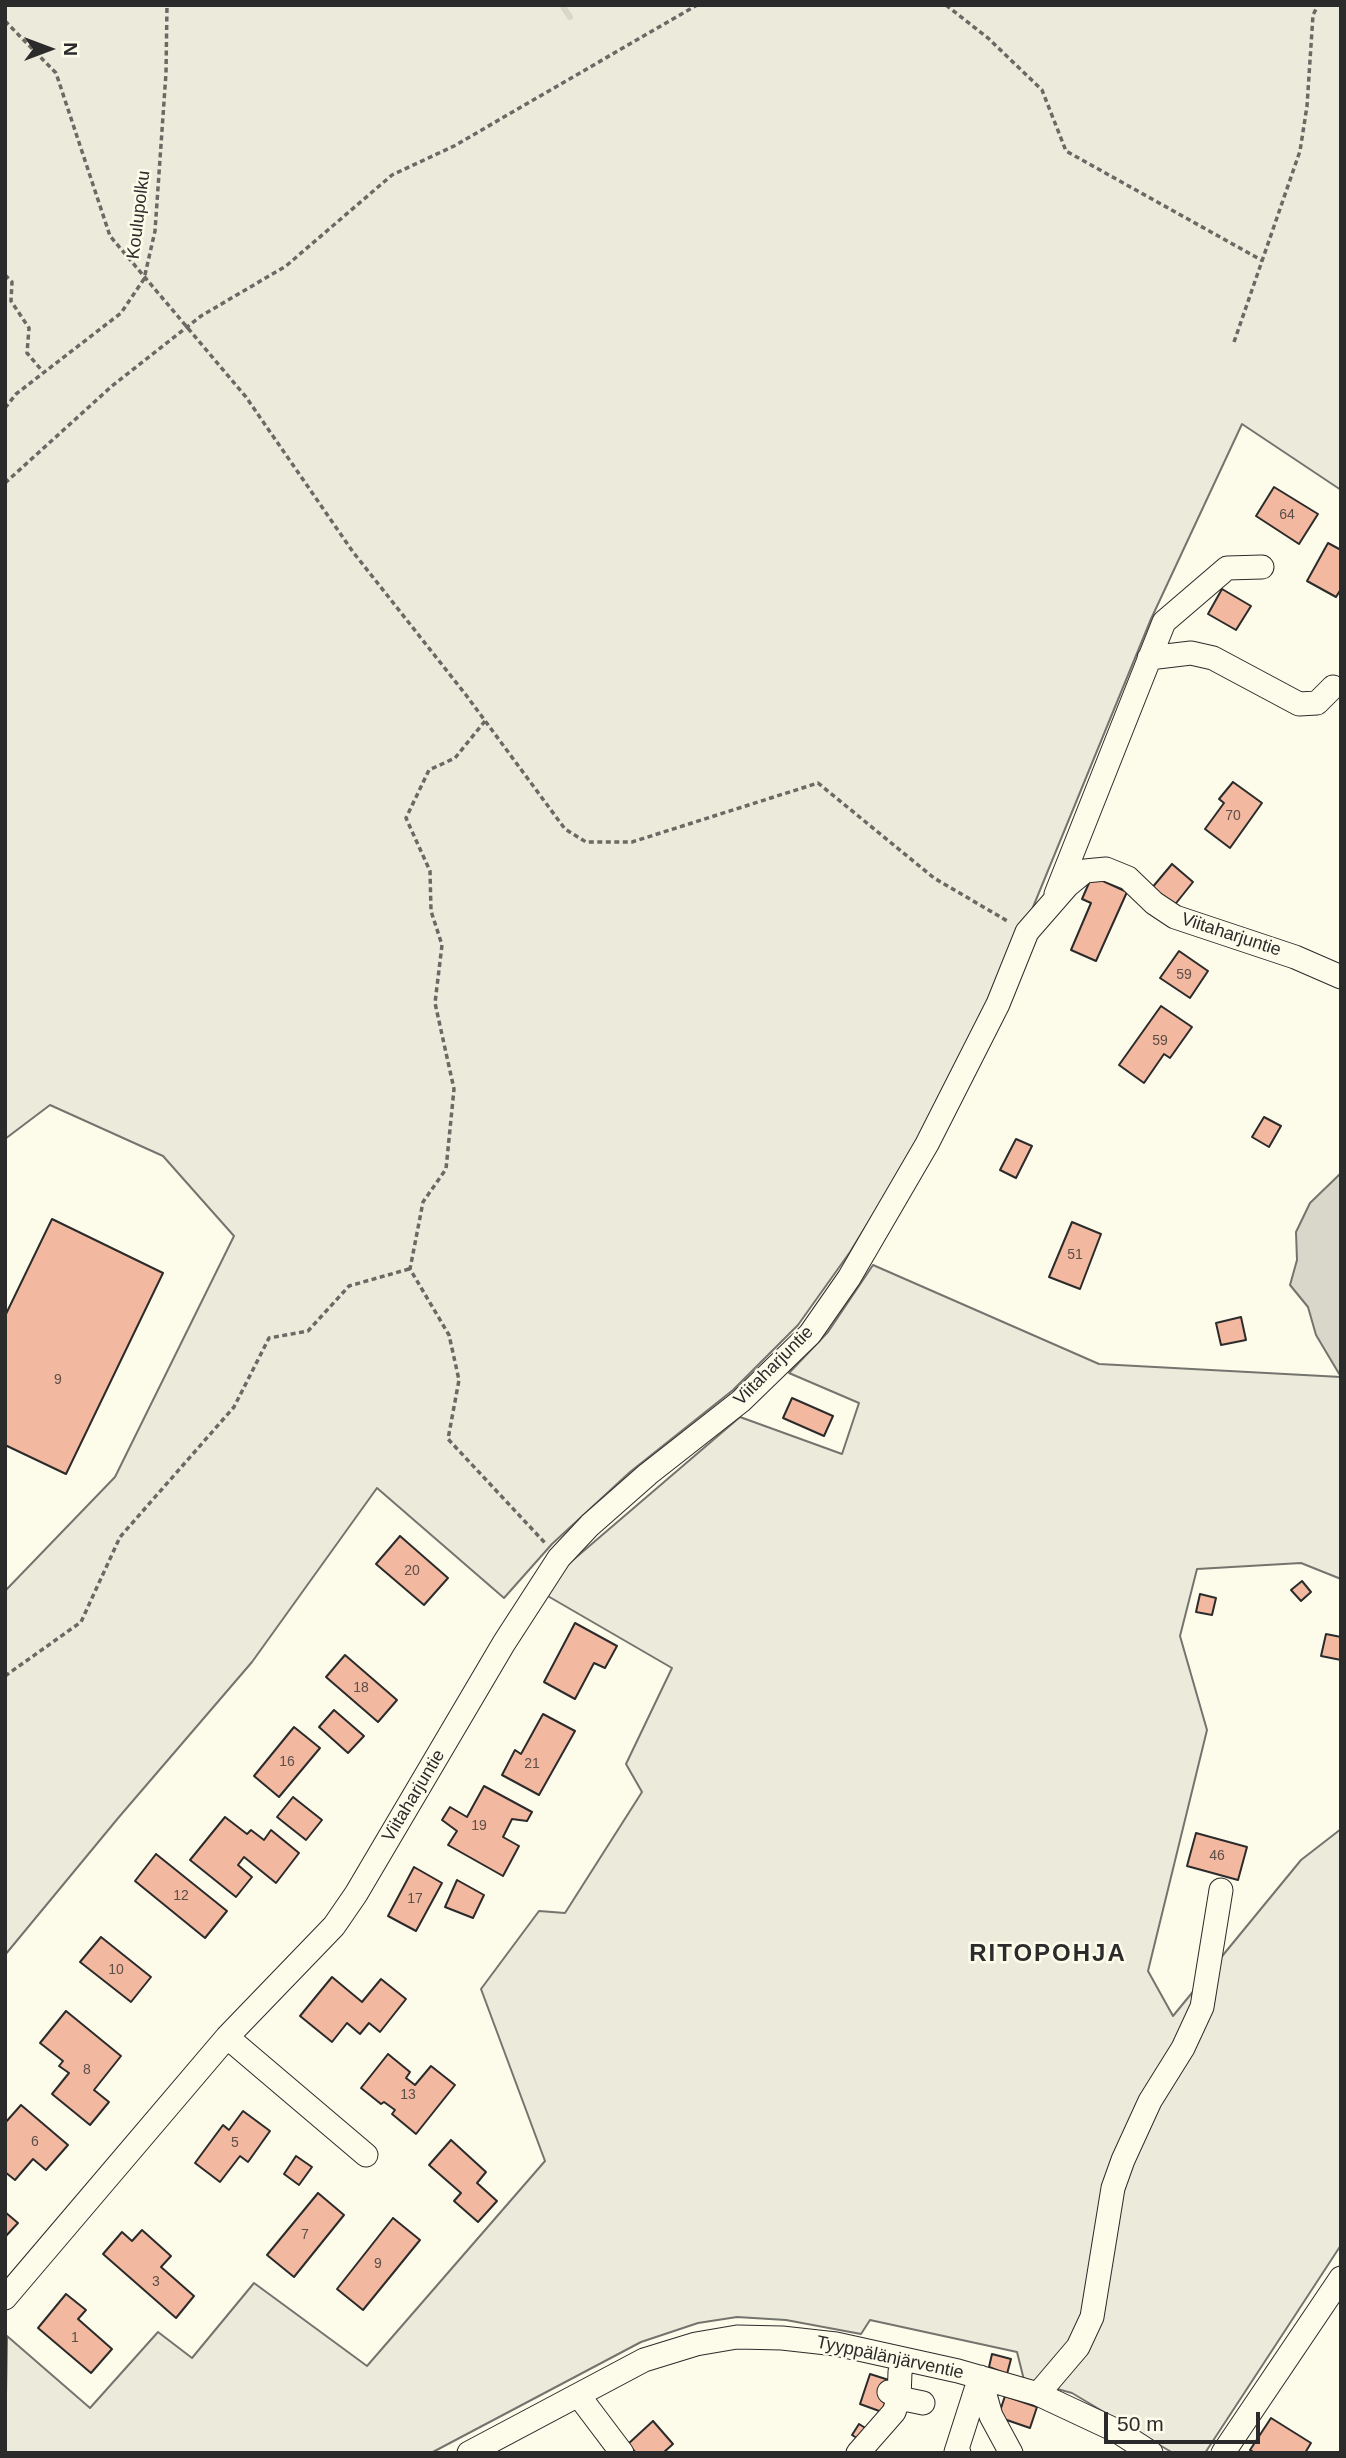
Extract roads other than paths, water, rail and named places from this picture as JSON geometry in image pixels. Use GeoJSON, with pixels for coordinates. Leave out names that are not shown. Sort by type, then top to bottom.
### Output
{"type":"FeatureCollection","features":[{"type":"Feature","properties":{"kind":"street"},"geometry":{"type":"LineString","coordinates":[[1053,900],[1164,622],[1227,568],[1262,567]]}},
{"type":"Feature","properties":{"kind":"street"},"geometry":{"type":"LineString","coordinates":[[1149,658],[1191,653],[1213,658],[1299,704],[1317,703],[1333,687]]}},
{"type":"Feature","properties":{"kind":"street","name":"Viitaharjuntie"},"geometry":{"type":"LineString","coordinates":[[5,2298],[227,2037],[334,1926],[356,1894],[504,1643],[559,1558],[590,1525],[648,1474],[741,1401],[810,1334],[849,1278],[927,1144],[998,1004],[1027,932],[1053,900],[1085,871],[1106,869],[1128,878],[1154,903],[1175,917],[1295,957],[1341,976]]}},
{"type":"Feature","properties":{"kind":"street"},"geometry":{"type":"LineString","coordinates":[[1038,2394],[1078,2347],[1092,2317],[1113,2188],[1150,2101],[1183,2048],[1202,2007],[1221,1890]]}},
{"type":"Feature","properties":{"kind":"street"},"geometry":{"type":"LineString","coordinates":[[227,2037],[366,2155]]}},
{"type":"Feature","properties":{"kind":"street"},"geometry":{"type":"LineString","coordinates":[[1231,2450],[1341,2278]]}},
{"type":"Feature","properties":{"kind":"street","name":"Tyyppälänjärventie"},"geometry":{"type":"LineString","coordinates":[[469,2453],[644,2360],[696,2344],[737,2337],[782,2338],[836,2344],[1038,2394],[1117,2431],[1150,2452]]}},
{"type":"Feature","properties":{"kind":"street"},"geometry":{"type":"LineString","coordinates":[[858,2453],[887,2421],[904,2359]]}},
{"type":"Feature","properties":{"kind":"street"},"geometry":{"type":"LineString","coordinates":[[959,2453],[956,2452],[980,2378]]}},
{"type":"Feature","properties":{"kind":"street"},"geometry":{"type":"LineString","coordinates":[[980,2378],[991,2416],[1011,2453]]}},
{"type":"Feature","properties":{"kind":"street"},"geometry":{"type":"LineString","coordinates":[[894,2395],[923,2403]]}},
{"type":"Feature","properties":{"kind":"street"},"geometry":{"type":"LineString","coordinates":[[579,2396],[622,2453]]}},
{"type":"Feature","properties":{"kind":"waterway"},"geometry":{"type":"LineString","coordinates":[[562,5],[570,17]]}},
{"type":"Feature","properties":{"kind":"district","name":"RITOPOHJA"},"geometry":{"type":"Point","coordinates":[1048,1954]}}]}
